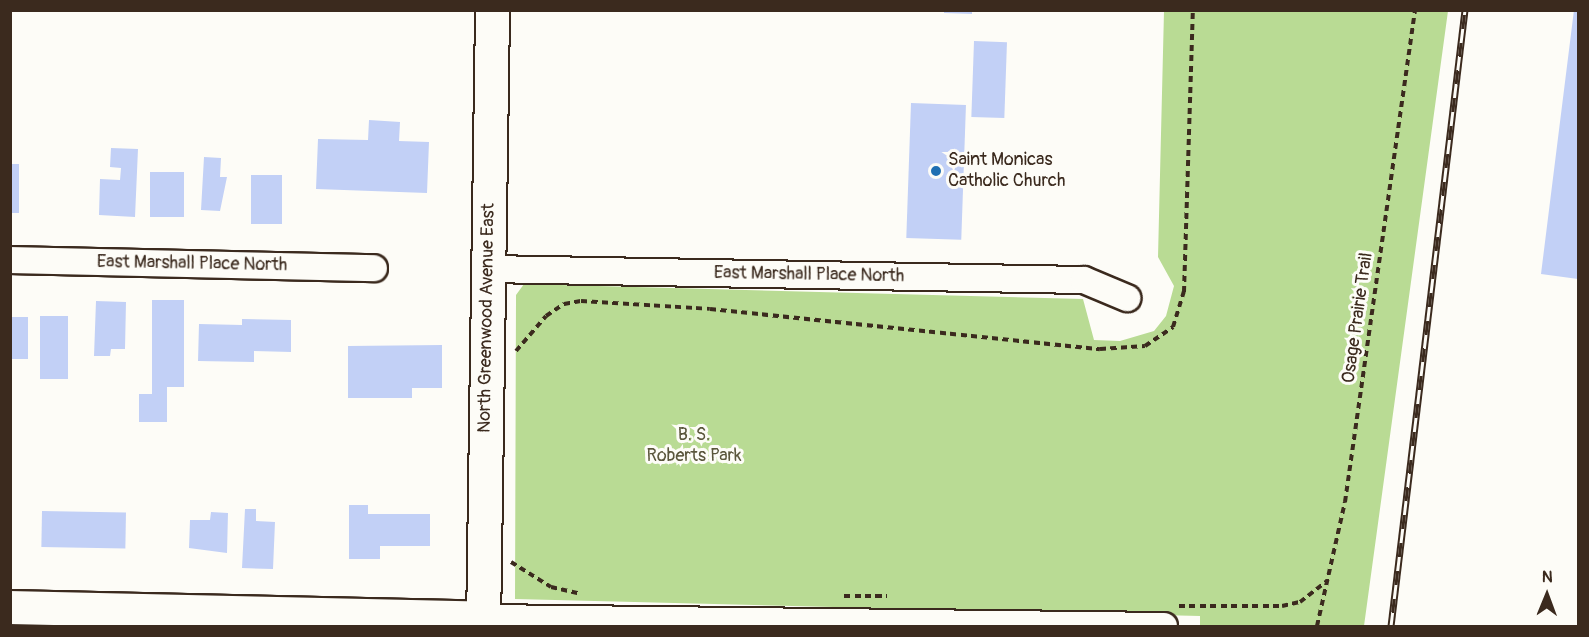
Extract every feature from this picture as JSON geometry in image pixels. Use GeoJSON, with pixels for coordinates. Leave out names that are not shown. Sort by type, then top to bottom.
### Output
{"type":"FeatureCollection","features":[{"type":"Feature","properties":{"kind":"street","name":"North Greenwood Avenue East"},"geometry":{"type":"LineString","coordinates":[[483,622],[492,10]]}},
{"type":"Feature","properties":{"kind":"street","name":"East Marshall Place North"},"geometry":{"type":"LineString","coordinates":[[10,260],[375,268]]}},
{"type":"Feature","properties":{"kind":"street","name":"East Marshall Place North"},"geometry":{"type":"LineString","coordinates":[[488,269],[1084,280],[1126,298]]}},
{"type":"Feature","properties":{"kind":"street"},"geometry":{"type":"LineString","coordinates":[[10,607],[483,622],[1164,627]]}},
{"type":"Feature","properties":{"kind":"path","name":"Osage Prairie Trail"},"geometry":{"type":"LineString","coordinates":[[1317,627],[1345,502],[1415,10]]}},
{"type":"Feature","properties":{"kind":"green space","name":"B. S. Roberts Park"},"geometry":{"type":"Polygon","coordinates":[[[1164,11],[1448,11],[1364,626],[1200,626],[1200,616],[515,599],[516,295],[524,284],[1083,299],[1094,340],[1120,341],[1154,331],[1166,316],[1174,286],[1158,257],[1164,11]]]}},
{"type":"Feature","properties":{"kind":"building"},"geometry":{"type":"Polygon","coordinates":[[[944,10],[972,10],[972,14],[944,13],[944,10]]]}},
{"type":"Feature","properties":{"kind":"building"},"geometry":{"type":"Polygon","coordinates":[[[1574,10],[1578,10],[1578,279],[1541,274],[1574,10]]]}},
{"type":"Feature","properties":{"kind":"building"},"geometry":{"type":"Polygon","coordinates":[[[974,41],[1007,42],[1004,118],[971,117],[974,41]]]}},
{"type":"Feature","properties":{"kind":"building","name":"Saint Monicas Catholic Church"},"geometry":{"type":"Polygon","coordinates":[[[911,103],[966,105],[961,240],[906,238],[911,103]]]}},
{"type":"Feature","properties":{"kind":"building"},"geometry":{"type":"Polygon","coordinates":[[[369,120],[400,122],[399,141],[429,142],[427,193],[316,189],[318,139],[368,140],[369,120]]]}},
{"type":"Feature","properties":{"kind":"building"},"geometry":{"type":"Polygon","coordinates":[[[111,148],[138,149],[135,217],[99,215],[100,179],[120,180],[121,168],[110,167],[111,148]]]}},
{"type":"Feature","properties":{"kind":"building"},"geometry":{"type":"Polygon","coordinates":[[[204,157],[221,158],[220,177],[227,177],[220,211],[201,210],[204,157]]]}},
{"type":"Feature","properties":{"kind":"building"},"geometry":{"type":"Polygon","coordinates":[[[10,164],[19,164],[19,213],[10,213],[10,164]]]}},
{"type":"Feature","properties":{"kind":"building"},"geometry":{"type":"Polygon","coordinates":[[[150,172],[184,172],[184,217],[150,217],[150,172]]]}},
{"type":"Feature","properties":{"kind":"building"},"geometry":{"type":"Polygon","coordinates":[[[251,175],[282,175],[282,224],[251,224],[251,175]]]}},
{"type":"Feature","properties":{"kind":"building"},"geometry":{"type":"Polygon","coordinates":[[[152,300],[184,300],[184,387],[167,387],[167,422],[139,422],[139,394],[152,394],[152,300]]]}},
{"type":"Feature","properties":{"kind":"building"},"geometry":{"type":"Polygon","coordinates":[[[96,301],[126,302],[125,349],[111,349],[110,356],[94,356],[96,301]]]}},
{"type":"Feature","properties":{"kind":"building"},"geometry":{"type":"Polygon","coordinates":[[[40,316],[68,316],[68,379],[40,379],[40,316]]]}},
{"type":"Feature","properties":{"kind":"building"},"geometry":{"type":"Polygon","coordinates":[[[10,317],[28,317],[28,359],[10,359],[10,317]]]}},
{"type":"Feature","properties":{"kind":"building"},"geometry":{"type":"Polygon","coordinates":[[[242,319],[291,320],[291,352],[254,351],[254,362],[198,361],[199,324],[242,325],[242,319]]]}},
{"type":"Feature","properties":{"kind":"building"},"geometry":{"type":"Polygon","coordinates":[[[442,345],[442,388],[412,388],[412,398],[348,398],[348,346],[442,345]]]}},
{"type":"Feature","properties":{"kind":"building"},"geometry":{"type":"Polygon","coordinates":[[[349,505],[368,505],[368,514],[430,514],[430,546],[380,546],[380,559],[349,559],[349,505]]]}},
{"type":"Feature","properties":{"kind":"building"},"geometry":{"type":"Polygon","coordinates":[[[245,509],[256,509],[256,521],[275,522],[273,569],[242,568],[245,509]]]}},
{"type":"Feature","properties":{"kind":"building"},"geometry":{"type":"Polygon","coordinates":[[[42,511],[126,512],[125,548],[41,547],[42,511]]]}},
{"type":"Feature","properties":{"kind":"building"},"geometry":{"type":"Polygon","coordinates":[[[211,512],[228,513],[227,553],[189,548],[190,520],[210,520],[211,512]]]}},
{"type":"Feature","properties":{"kind":"railway"},"geometry":{"type":"LineString","coordinates":[[1391,626],[1465,10]]}},
{"type":"Feature","properties":{"kind":"place","name":"Saint Monicas Catholic Church"},"geometry":{"type":"Point","coordinates":[936,171]}}]}
